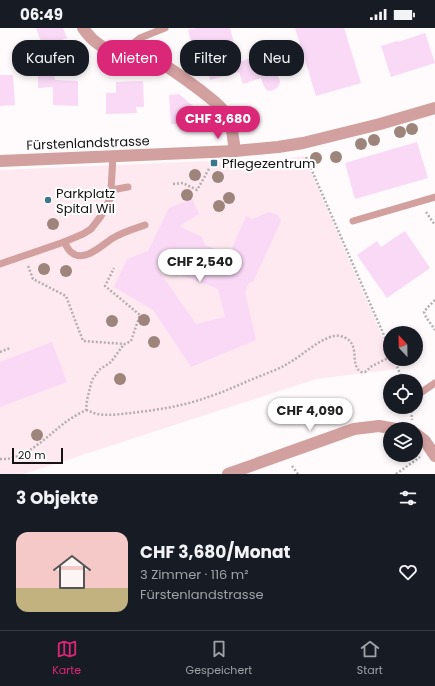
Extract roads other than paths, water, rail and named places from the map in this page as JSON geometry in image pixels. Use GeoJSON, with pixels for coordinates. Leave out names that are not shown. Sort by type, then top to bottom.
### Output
{"type":"FeatureCollection","features":[{"type":"Feature","properties":{"kind":"street"},"geometry":{"type":"LineString","coordinates":[[83,28],[97,43]]}},
{"type":"Feature","properties":{"kind":"street"},"geometry":{"type":"LineString","coordinates":[[172,70],[218,104],[228,118],[232,131],[235,151]]}},
{"type":"Feature","properties":{"kind":"street","name":"Fürstenlandstrasse"},"geometry":{"type":"LineString","coordinates":[[0,161],[235,151],[278,147],[304,143],[380,124],[435,108]]}},
{"type":"Feature","properties":{"kind":"street"},"geometry":{"type":"LineString","coordinates":[[228,474],[354,429],[383,427]]}},
{"type":"Feature","properties":{"kind":"street"},"geometry":{"type":"LineString","coordinates":[[423,439],[433,453]]}},
{"type":"Feature","properties":{"kind":"lane"},"geometry":{"type":"LineString","coordinates":[[138,40],[165,28]]}},
{"type":"Feature","properties":{"kind":"lane"},"geometry":{"type":"LineString","coordinates":[[0,264],[64,242],[91,229],[97,223],[110,199],[113,156]]}},
{"type":"Feature","properties":{"kind":"lane"},"geometry":{"type":"LineString","coordinates":[[95,196],[102,195],[111,190],[128,187]]}},
{"type":"Feature","properties":{"kind":"lane"},"geometry":{"type":"LineString","coordinates":[[353,220],[435,197]]}},
{"type":"Feature","properties":{"kind":"lane"},"geometry":{"type":"LineString","coordinates":[[64,242],[77,256],[85,255],[94,252],[120,234],[145,225]]}},
{"type":"Feature","properties":{"kind":"lane"},"geometry":{"type":"LineString","coordinates":[[423,391],[435,383]]}},
{"type":"Feature","properties":{"kind":"place","name":"Pflegezentrum"},"geometry":{"type":"Point","coordinates":[214,163]}},
{"type":"Feature","properties":{"kind":"place","name":"Parkplatz Spital Wil"},"geometry":{"type":"Point","coordinates":[48,200]}}]}
